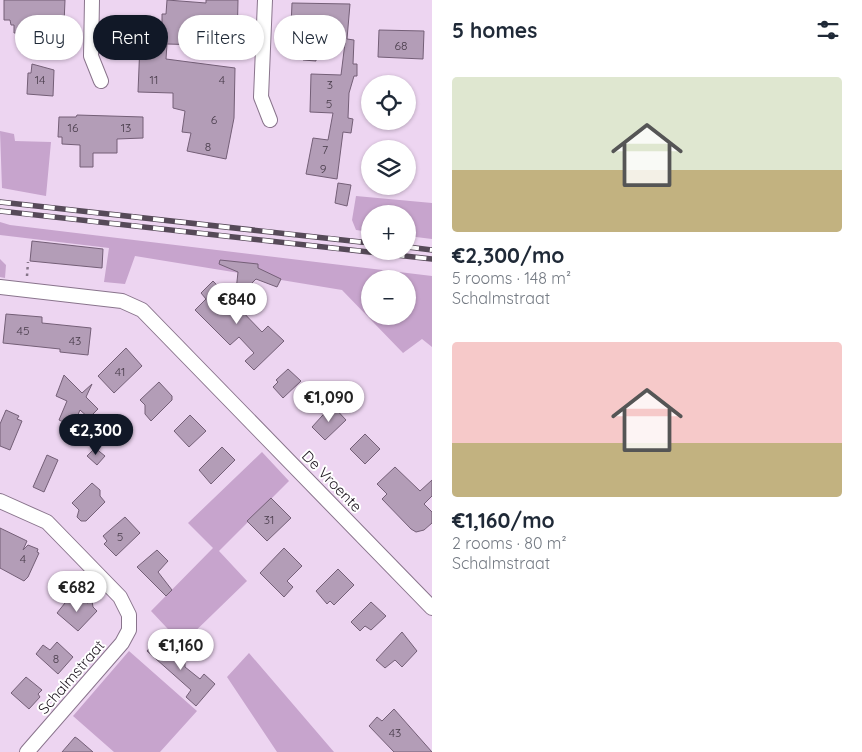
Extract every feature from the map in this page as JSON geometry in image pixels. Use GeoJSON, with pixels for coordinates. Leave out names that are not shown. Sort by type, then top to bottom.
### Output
{"type":"FeatureCollection","features":[{"type":"Feature","properties":{"kind":"street"},"geometry":{"type":"LineString","coordinates":[[92,0],[90,56],[101,81]]}},
{"type":"Feature","properties":{"kind":"street"},"geometry":{"type":"LineString","coordinates":[[265,0],[261,97],[270,120]]}},
{"type":"Feature","properties":{"kind":"street","name":"De Vroente"},"geometry":{"type":"LineString","coordinates":[[0,287],[122,301],[142,310],[432,608]]}},
{"type":"Feature","properties":{"kind":"street","name":"Schalmstraat"},"geometry":{"type":"LineString","coordinates":[[0,501],[47,522],[120,597],[129,615],[129,630],[122,643],[27,752]]}},
{"type":"Feature","properties":{"kind":"path"},"geometry":{"type":"LineString","coordinates":[[27,275],[28,262]]}},
{"type":"Feature","properties":{"kind":"shaded area"},"geometry":{"type":"Polygon","coordinates":[[[0,131],[14,134],[15,141],[51,142],[46,196],[2,188],[0,131]]]}},
{"type":"Feature","properties":{"kind":"shaded area"},"geometry":{"type":"Polygon","coordinates":[[[356,196],[432,203],[432,239],[416,237],[416,205],[361,205],[361,231],[356,230],[352,220],[356,196]]]}},
{"type":"Feature","properties":{"kind":"shaded area"},"geometry":{"type":"Polygon","coordinates":[[[0,222],[10,225],[382,270],[361,270],[361,310],[342,290],[135,256],[125,284],[104,282],[109,248],[0,235],[0,222]]]}},
{"type":"Feature","properties":{"kind":"shaded area"},"geometry":{"type":"Polygon","coordinates":[[[0,259],[6,265],[5,278],[0,277],[0,259]]]}},
{"type":"Feature","properties":{"kind":"shaded area"},"geometry":{"type":"Polygon","coordinates":[[[416,274],[432,276],[432,347],[422,339],[403,353],[376,325],[416,325],[416,274]]]}},
{"type":"Feature","properties":{"kind":"shaded area"},"geometry":{"type":"Polygon","coordinates":[[[262,452],[289,481],[219,551],[247,581],[182,644],[151,611],[213,548],[188,523],[262,452]]]}},
{"type":"Feature","properties":{"kind":"shaded area"},"geometry":{"type":"Polygon","coordinates":[[[129,651],[197,711],[160,752],[114,752],[73,716],[129,651]]]}},
{"type":"Feature","properties":{"kind":"shaded area"},"geometry":{"type":"Polygon","coordinates":[[[249,653],[334,752],[277,752],[227,677],[249,653]]]}},
{"type":"Feature","properties":{"kind":"building"},"geometry":{"type":"Polygon","coordinates":[[[4,0],[65,0],[64,15],[15,15],[15,33],[14,25],[11,25],[10,20],[4,20],[4,0]]]}},
{"type":"Feature","properties":{"kind":"building"},"geometry":{"type":"Polygon","coordinates":[[[167,0],[206,3],[206,0],[238,0],[238,15],[178,15],[178,44],[168,44],[168,15],[162,15],[166,14],[167,0]]]}},
{"type":"Feature","properties":{"kind":"building"},"geometry":{"type":"Polygon","coordinates":[[[292,3],[350,4],[347,39],[354,40],[353,64],[357,64],[357,76],[354,76],[349,93],[348,118],[353,119],[351,133],[343,132],[337,179],[306,174],[313,138],[328,140],[333,113],[310,112],[311,74],[341,75],[343,60],[346,60],[346,15],[292,15],[292,3]]]}},
{"type":"Feature","properties":{"kind":"building"},"geometry":{"type":"Polygon","coordinates":[[[379,30],[424,31],[423,59],[378,57],[379,30]]]}},
{"type":"Feature","properties":{"kind":"building"},"geometry":{"type":"Polygon","coordinates":[[[168,59],[235,68],[234,118],[226,159],[187,151],[191,133],[182,132],[185,111],[173,108],[173,93],[138,92],[139,60],[168,59]]]}},
{"type":"Feature","properties":{"kind":"building"},"geometry":{"type":"Polygon","coordinates":[[[32,64],[54,70],[53,96],[27,94],[28,73],[31,73],[32,64]]]}},
{"type":"Feature","properties":{"kind":"building"},"geometry":{"type":"Polygon","coordinates":[[[77,115],[143,117],[143,138],[117,139],[117,153],[93,153],[93,167],[80,167],[80,145],[62,144],[62,137],[58,137],[59,117],[76,117],[77,115]]]}},
{"type":"Feature","properties":{"kind":"building"},"geometry":{"type":"Polygon","coordinates":[[[338,183],[351,185],[347,206],[335,203],[338,183]]]}},
{"type":"Feature","properties":{"kind":"building"},"geometry":{"type":"Polygon","coordinates":[[[32,241],[103,249],[102,268],[30,261],[32,241]]]}},
{"type":"Feature","properties":{"kind":"building"},"geometry":{"type":"Polygon","coordinates":[[[220,260],[258,264],[258,268],[281,279],[277,287],[256,279],[235,300],[238,272],[219,264],[220,260]]]}},
{"type":"Feature","properties":{"kind":"building"},"geometry":{"type":"Polygon","coordinates":[[[213,281],[262,332],[268,326],[284,341],[254,370],[245,361],[254,353],[239,337],[230,345],[195,310],[206,299],[201,293],[213,281]]]}},
{"type":"Feature","properties":{"kind":"building"},"geometry":{"type":"Polygon","coordinates":[[[6,314],[42,317],[42,323],[91,328],[88,355],[60,352],[60,349],[3,343],[6,314]]]}},
{"type":"Feature","properties":{"kind":"building"},"geometry":{"type":"Polygon","coordinates":[[[126,348],[142,366],[114,393],[98,376],[126,348]]]}},
{"type":"Feature","properties":{"kind":"building"},"geometry":{"type":"Polygon","coordinates":[[[288,369],[301,381],[283,398],[273,387],[278,382],[276,380],[288,369]]]}},
{"type":"Feature","properties":{"kind":"building"},"geometry":{"type":"Polygon","coordinates":[[[64,375],[82,393],[92,384],[86,397],[98,409],[89,418],[80,410],[73,426],[59,420],[67,401],[56,396],[64,375]]]}},
{"type":"Feature","properties":{"kind":"building"},"geometry":{"type":"Polygon","coordinates":[[[159,382],[172,396],[172,400],[151,421],[145,414],[145,405],[140,400],[159,382]]]}},
{"type":"Feature","properties":{"kind":"building"},"geometry":{"type":"Polygon","coordinates":[[[332,405],[346,420],[325,440],[312,427],[332,405]]]}},
{"type":"Feature","properties":{"kind":"building"},"geometry":{"type":"Polygon","coordinates":[[[6,410],[19,416],[17,419],[22,421],[10,450],[0,446],[0,424],[6,410]]]}},
{"type":"Feature","properties":{"kind":"building"},"geometry":{"type":"Polygon","coordinates":[[[190,415],[206,431],[189,447],[174,431],[190,415]]]}},
{"type":"Feature","properties":{"kind":"building"},"geometry":{"type":"Polygon","coordinates":[[[365,434],[380,449],[365,464],[350,449],[365,434]]]}},
{"type":"Feature","properties":{"kind":"building"},"geometry":{"type":"Polygon","coordinates":[[[222,447],[235,460],[211,484],[199,470],[222,447]]]}},
{"type":"Feature","properties":{"kind":"building"},"geometry":{"type":"Polygon","coordinates":[[[95,448],[105,456],[97,465],[87,456],[95,448]]]}},
{"type":"Feature","properties":{"kind":"building"},"geometry":{"type":"Polygon","coordinates":[[[47,455],[58,460],[44,492],[33,487],[47,455]]]}},
{"type":"Feature","properties":{"kind":"building"},"geometry":{"type":"Polygon","coordinates":[[[395,467],[420,491],[432,480],[432,496],[424,504],[432,512],[432,523],[424,530],[416,532],[411,529],[382,499],[387,494],[377,484],[395,467]]]}},
{"type":"Feature","properties":{"kind":"building"},"geometry":{"type":"Polygon","coordinates":[[[92,483],[100,490],[100,496],[105,502],[86,521],[81,521],[77,517],[79,510],[72,503],[92,483]]]}},
{"type":"Feature","properties":{"kind":"building"},"geometry":{"type":"Polygon","coordinates":[[[271,498],[291,518],[267,541],[247,521],[271,498]]]}},
{"type":"Feature","properties":{"kind":"building"},"geometry":{"type":"Polygon","coordinates":[[[125,517],[140,533],[116,556],[104,544],[107,541],[103,536],[125,517]]]}},
{"type":"Feature","properties":{"kind":"building"},"geometry":{"type":"Polygon","coordinates":[[[0,528],[27,541],[23,550],[28,545],[38,549],[37,552],[39,553],[28,577],[24,581],[0,568],[0,528]]]}},
{"type":"Feature","properties":{"kind":"building"},"geometry":{"type":"Polygon","coordinates":[[[284,548],[302,566],[287,581],[293,587],[284,597],[260,573],[284,548]]]}},
{"type":"Feature","properties":{"kind":"building"},"geometry":{"type":"Polygon","coordinates":[[[157,550],[168,561],[158,572],[172,590],[166,596],[137,567],[157,550]]]}},
{"type":"Feature","properties":{"kind":"building"},"geometry":{"type":"Polygon","coordinates":[[[338,569],[354,585],[334,605],[330,601],[327,604],[316,591],[338,569]]]}},
{"type":"Feature","properties":{"kind":"building"},"geometry":{"type":"Polygon","coordinates":[[[69,598],[77,605],[83,599],[87,603],[92,601],[93,607],[97,611],[78,631],[57,613],[69,598]]]}},
{"type":"Feature","properties":{"kind":"building"},"geometry":{"type":"Polygon","coordinates":[[[371,602],[386,616],[371,630],[365,626],[360,631],[351,622],[371,602]]]}},
{"type":"Feature","properties":{"kind":"building"},"geometry":{"type":"Polygon","coordinates":[[[402,632],[417,651],[402,667],[395,660],[385,668],[376,660],[402,632]]]}},
{"type":"Feature","properties":{"kind":"building"},"geometry":{"type":"Polygon","coordinates":[[[159,637],[179,655],[185,655],[185,667],[200,679],[204,674],[215,684],[196,706],[186,697],[191,690],[147,651],[159,637]]]}},
{"type":"Feature","properties":{"kind":"building"},"geometry":{"type":"Polygon","coordinates":[[[57,642],[73,657],[58,674],[36,654],[43,645],[50,650],[57,642]]]}},
{"type":"Feature","properties":{"kind":"building"},"geometry":{"type":"Polygon","coordinates":[[[26,677],[42,690],[38,694],[40,697],[29,709],[11,693],[26,677]]]}},
{"type":"Feature","properties":{"kind":"building"},"geometry":{"type":"Polygon","coordinates":[[[394,709],[432,752],[394,752],[369,726],[377,717],[382,721],[394,709]]]}},
{"type":"Feature","properties":{"kind":"building"},"geometry":{"type":"Polygon","coordinates":[[[75,737],[78,739],[93,752],[62,752],[75,737]]]}},
{"type":"Feature","properties":{"kind":"railway"},"geometry":{"type":"LineString","coordinates":[[0,202],[361,242]]}},
{"type":"Feature","properties":{"kind":"railway"},"geometry":{"type":"LineString","coordinates":[[0,211],[432,259]]}},
{"type":"Feature","properties":{"kind":"railway"},"geometry":{"type":"LineString","coordinates":[[416,248],[432,250]]}}]}
